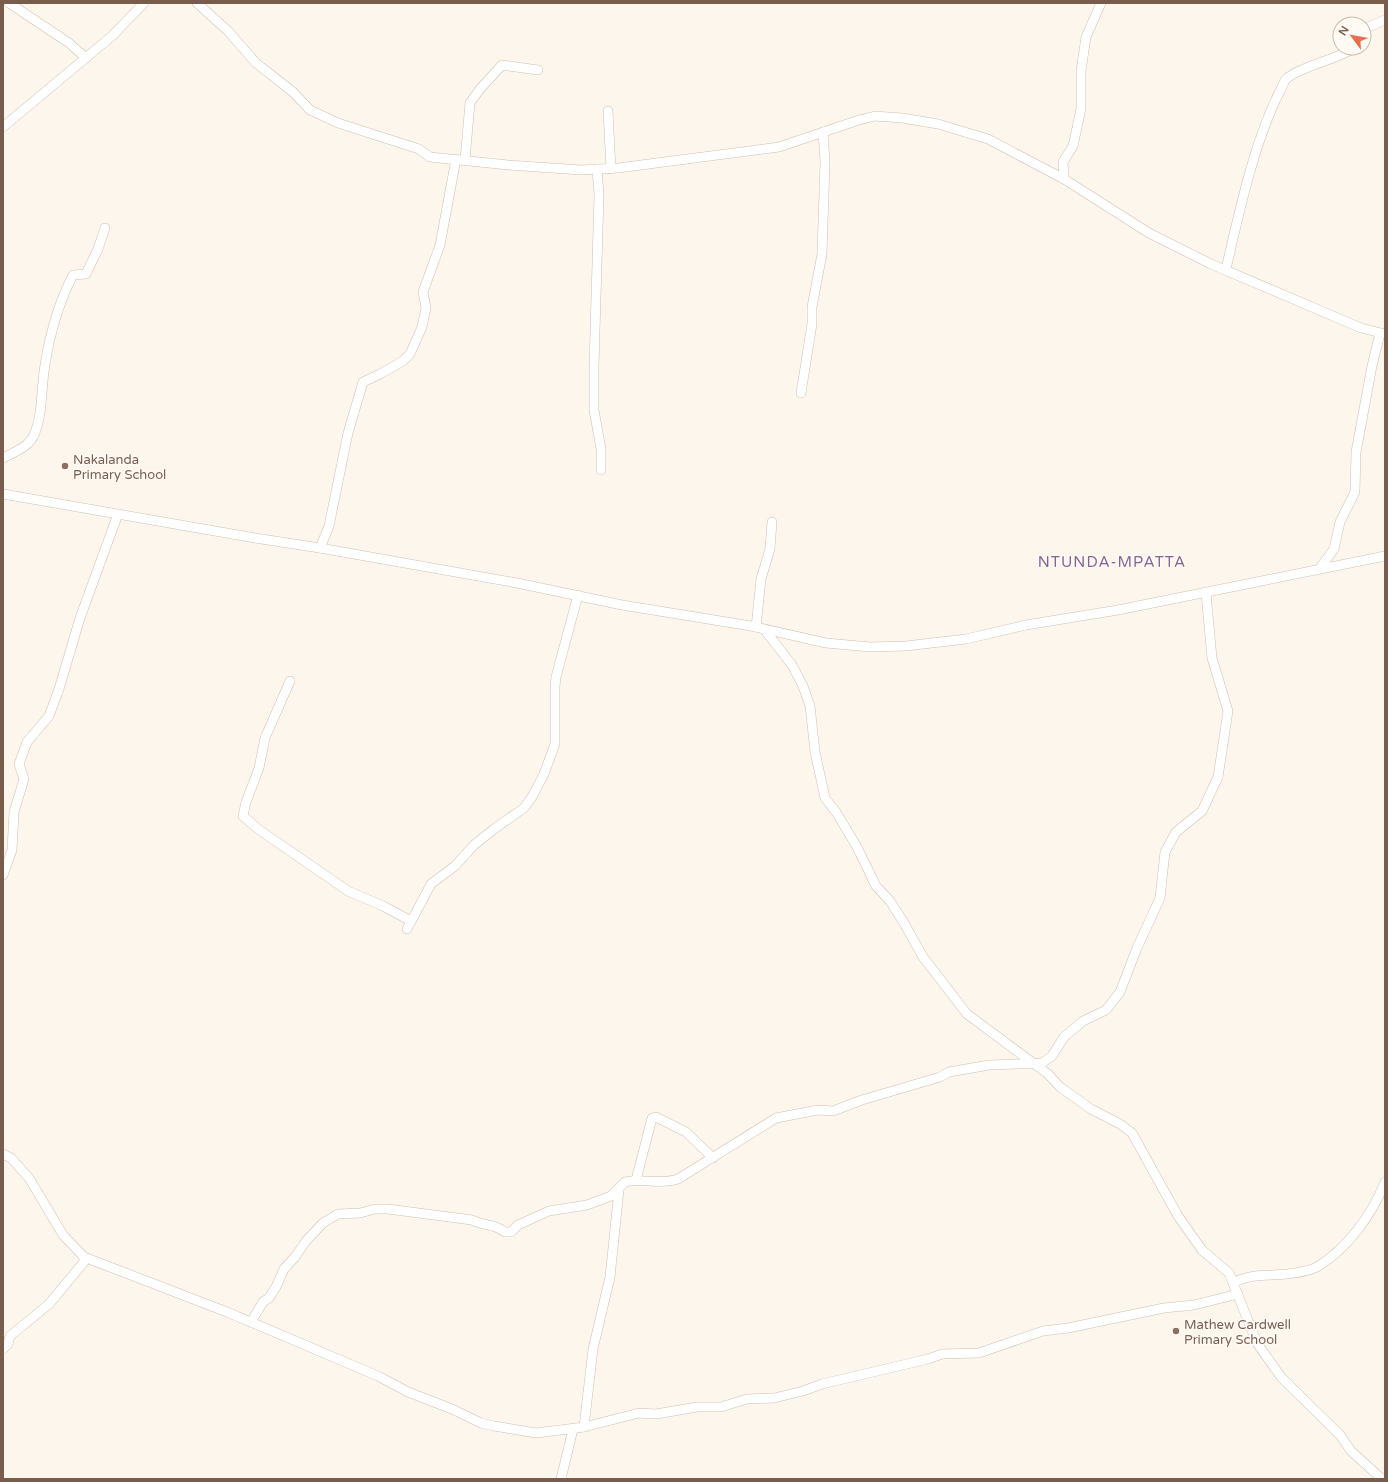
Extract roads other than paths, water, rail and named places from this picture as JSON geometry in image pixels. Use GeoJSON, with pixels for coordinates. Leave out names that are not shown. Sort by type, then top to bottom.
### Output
{"type":"FeatureCollection","features":[{"type":"Feature","properties":{"kind":"street"},"geometry":{"type":"LineString","coordinates":[[9,3],[69,43],[86,58]]}},
{"type":"Feature","properties":{"kind":"street"},"geometry":{"type":"LineString","coordinates":[[3,126],[112,36],[144,3]]}},
{"type":"Feature","properties":{"kind":"street"},"geometry":{"type":"LineString","coordinates":[[197,3],[228,31],[256,63],[289,88],[310,110],[338,123],[419,149],[430,157],[508,165],[581,170],[611,169],[779,147],[859,120],[876,116],[902,118],[938,124],[988,139],[1064,179],[1149,233],[1211,264],[1226,269],[1361,328],[1383,334],[1372,366],[1356,452],[1355,492],[1340,522],[1334,549],[1320,568]]}},
{"type":"Feature","properties":{"kind":"street"},"geometry":{"type":"LineString","coordinates":[[1064,179],[1064,162],[1073,146],[1081,109],[1081,71],[1086,37],[1101,3]]}},
{"type":"Feature","properties":{"kind":"street"},"geometry":{"type":"LineString","coordinates":[[1372,26],[1385,20]]}},
{"type":"Feature","properties":{"kind":"street"},"geometry":{"type":"LineString","coordinates":[[1226,269],[1256,155],[1272,107],[1286,79],[1310,67],[1340,56]]}},
{"type":"Feature","properties":{"kind":"street"},"geometry":{"type":"LineString","coordinates":[[320,548],[329,526],[348,433],[363,382],[403,361],[410,354],[422,327],[426,308],[423,292],[440,245],[460,160],[470,103],[480,89],[502,65],[538,70]]}},
{"type":"Feature","properties":{"kind":"street"},"geometry":{"type":"LineString","coordinates":[[608,111],[611,169]]}},
{"type":"Feature","properties":{"kind":"street"},"geometry":{"type":"LineString","coordinates":[[801,393],[812,324],[812,308],[822,254],[825,162],[823,132]]}},
{"type":"Feature","properties":{"kind":"street"},"geometry":{"type":"LineString","coordinates":[[597,169],[599,194],[594,410],[601,449],[601,470]]}},
{"type":"Feature","properties":{"kind":"street"},"geometry":{"type":"LineString","coordinates":[[3,458],[25,446],[34,436],[40,406],[46,359],[53,324],[61,298],[73,275],[86,274],[98,249],[105,228]]}},
{"type":"Feature","properties":{"kind":"street"},"geometry":{"type":"LineString","coordinates":[[3,494],[320,548],[636,607],[760,628],[826,643],[871,647],[906,646],[966,639],[1026,626],[1206,593],[1320,568],[1385,556]]}},
{"type":"Feature","properties":{"kind":"street"},"geometry":{"type":"LineString","coordinates":[[3,876],[12,850],[14,812],[24,779],[19,764],[27,742],[49,716],[59,689],[80,618],[118,514]]}},
{"type":"Feature","properties":{"kind":"street"},"geometry":{"type":"LineString","coordinates":[[772,522],[770,549],[761,579],[760,628],[792,665],[803,686],[810,706],[815,752],[822,792],[857,847],[876,886],[890,901],[923,958],[967,1014],[1048,1074],[1060,1087],[1091,1109],[1128,1129],[1178,1216],[1202,1250],[1226,1270],[1234,1283],[1257,1343],[1281,1377],[1340,1435],[1351,1451],[1382,1479]]}},
{"type":"Feature","properties":{"kind":"street"},"geometry":{"type":"LineString","coordinates":[[251,1322],[263,1302],[269,1298],[276,1287],[284,1269],[295,1257],[306,1241],[324,1223],[338,1214],[375,1209],[388,1209],[472,1220],[482,1225],[500,1227],[507,1233],[514,1230],[518,1225],[549,1211],[587,1205],[611,1196],[619,1190],[625,1182],[636,1180],[661,1182],[678,1180],[776,1118],[818,1110],[839,1110],[862,1100],[955,1071],[989,1065],[1034,1065],[1042,1063],[1050,1058],[1064,1037],[1083,1021],[1106,1010],[1120,992],[1137,948],[1160,898],[1164,852],[1176,832],[1202,811],[1218,777],[1228,711],[1212,658],[1206,593]]}},
{"type":"Feature","properties":{"kind":"street"},"geometry":{"type":"LineString","coordinates":[[290,680],[265,738],[259,768],[246,802],[243,816],[348,891],[383,906],[409,925],[431,884],[455,866],[474,845],[524,808],[539,783],[555,744],[555,687],[578,595]]}},
{"type":"Feature","properties":{"kind":"street"},"geometry":{"type":"LineString","coordinates":[[636,1180],[652,1118],[656,1117],[686,1132],[713,1158]]}},
{"type":"Feature","properties":{"kind":"street"},"geometry":{"type":"LineString","coordinates":[[3,1154],[11,1158],[30,1178],[63,1235],[84,1257],[251,1322],[378,1376],[408,1392],[452,1409],[481,1423],[536,1433],[584,1427],[639,1413],[656,1414],[697,1407],[721,1407],[747,1399],[774,1398],[822,1384],[928,1359],[937,1354],[979,1353],[1043,1331],[1068,1328],[1164,1308],[1194,1305],[1238,1294]]}},
{"type":"Feature","properties":{"kind":"street"},"geometry":{"type":"LineString","coordinates":[[1234,1283],[1242,1278],[1256,1275],[1287,1274],[1315,1268],[1338,1252],[1381,1203],[1385,1182]]}},
{"type":"Feature","properties":{"kind":"street"},"geometry":{"type":"LineString","coordinates":[[584,1427],[593,1349],[610,1277],[619,1190]]}},
{"type":"Feature","properties":{"kind":"street"},"geometry":{"type":"LineString","coordinates":[[3,1349],[8,1344],[10,1336],[49,1304],[84,1262],[84,1257]]}},
{"type":"Feature","properties":{"kind":"street"},"geometry":{"type":"LineString","coordinates":[[561,1479],[573,1429]]}},
{"type":"Feature","properties":{"kind":"place","name":"Nakalanda Primary School"},"geometry":{"type":"Point","coordinates":[65,466]}},
{"type":"Feature","properties":{"kind":"place","name":"Mathew Cardwell Primary School"},"geometry":{"type":"Point","coordinates":[1176,1331]}},
{"type":"Feature","properties":{"kind":"district","name":"NTUNDA-MPATTA"},"geometry":{"type":"Point","coordinates":[1112,562]}}]}
